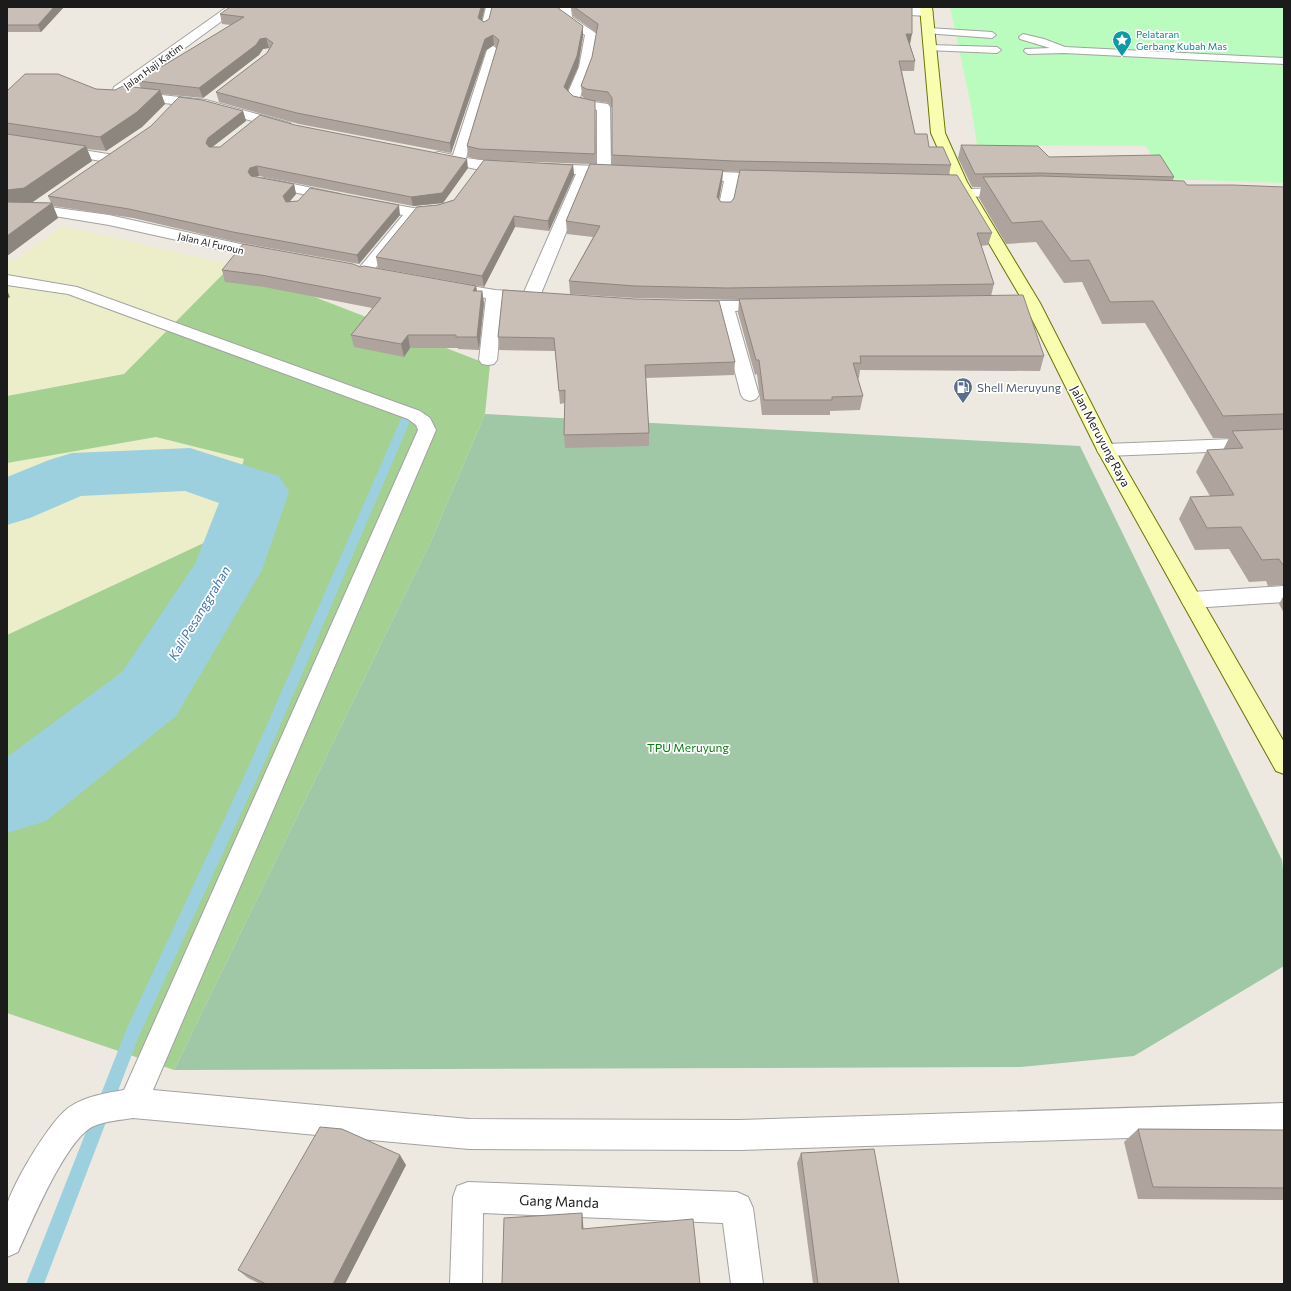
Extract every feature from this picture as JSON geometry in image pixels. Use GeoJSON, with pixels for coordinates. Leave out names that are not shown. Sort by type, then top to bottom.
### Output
{"type":"FeatureCollection","features":[{"type":"Feature","properties":{"kind":"main road","name":"Jalan Meruyung Raya"},"geometry":{"type":"LineString","coordinates":[[926,10],[938,133],[957,185],[1284,764]]}},
{"type":"Feature","properties":{"kind":"street","name":"Jalan Haji Katim"},"geometry":{"type":"LineString","coordinates":[[235,7],[119,90],[121,94],[134,97],[206,104],[298,130]]}},
{"type":"Feature","properties":{"kind":"street"},"geometry":{"type":"LineString","coordinates":[[566,7],[566,18],[568,21],[590,34],[585,67],[572,98],[575,102],[581,104],[603,107],[604,170]]}},
{"type":"Feature","properties":{"kind":"street"},"geometry":{"type":"LineString","coordinates":[[868,10],[926,10]]}},
{"type":"Feature","properties":{"kind":"street"},"geometry":{"type":"LineString","coordinates":[[458,160],[493,50]]}},
{"type":"Feature","properties":{"kind":"street"},"geometry":{"type":"LineString","coordinates":[[206,104],[218,95]]}},
{"type":"Feature","properties":{"kind":"street"},"geometry":{"type":"LineString","coordinates":[[168,111],[178,101]]}},
{"type":"Feature","properties":{"kind":"street"},"geometry":{"type":"LineString","coordinates":[[247,128],[260,119]]}},
{"type":"Feature","properties":{"kind":"street"},"geometry":{"type":"LineString","coordinates":[[7,142],[108,158]]}},
{"type":"Feature","properties":{"kind":"street"},"geometry":{"type":"LineString","coordinates":[[90,171],[122,149]]}},
{"type":"Feature","properties":{"kind":"street"},"geometry":{"type":"LineString","coordinates":[[427,154],[458,160],[475,171],[529,168],[634,172]]}},
{"type":"Feature","properties":{"kind":"street"},"geometry":{"type":"LineString","coordinates":[[440,286],[494,295],[537,298],[585,170]]}},
{"type":"Feature","properties":{"kind":"street"},"geometry":{"type":"LineString","coordinates":[[679,174],[732,178],[785,178]]}},
{"type":"Feature","properties":{"kind":"street"},"geometry":{"type":"LineString","coordinates":[[725,210],[732,178]]}},
{"type":"Feature","properties":{"kind":"street"},"geometry":{"type":"LineString","coordinates":[[259,181],[303,197],[349,200],[413,212],[446,209],[454,201]]}},
{"type":"Feature","properties":{"kind":"street"},"geometry":{"type":"LineString","coordinates":[[957,185],[1028,191]]}},
{"type":"Feature","properties":{"kind":"street","name":"Jalan Al Furoun"},"geometry":{"type":"LineString","coordinates":[[53,196],[28,210],[109,220],[285,258]]}},
{"type":"Feature","properties":{"kind":"street"},"geometry":{"type":"LineString","coordinates":[[348,270],[371,274],[413,212]]}},
{"type":"Feature","properties":{"kind":"street"},"geometry":{"type":"LineString","coordinates":[[7,280],[71,290],[414,414],[424,422],[427,430],[124,1105]]}},
{"type":"Feature","properties":{"kind":"street"},"geometry":{"type":"LineString","coordinates":[[488,360],[494,295]]}},
{"type":"Feature","properties":{"kind":"street"},"geometry":{"type":"LineString","coordinates":[[673,306],[784,306]]}},
{"type":"Feature","properties":{"kind":"street"},"geometry":{"type":"LineString","coordinates":[[726,307],[750,395]]}},
{"type":"Feature","properties":{"kind":"street"},"geometry":{"type":"LineString","coordinates":[[1106,450],[1284,443]]}},
{"type":"Feature","properties":{"kind":"street"},"geometry":{"type":"LineString","coordinates":[[1192,600],[1284,594]]}},
{"type":"Feature","properties":{"kind":"street"},"geometry":{"type":"LineString","coordinates":[[7,1241],[25,1201],[62,1135],[82,1116],[124,1105],[469,1134],[755,1135],[1284,1118]]}},
{"type":"Feature","properties":{"kind":"street","name":"Gang Manda"},"geometry":{"type":"LineString","coordinates":[[466,1284],[468,1198],[737,1208],[747,1284]]}},
{"type":"Feature","properties":{"kind":"lane"},"geometry":{"type":"LineString","coordinates":[[486,28],[490,7]]}},
{"type":"Feature","properties":{"kind":"lane"},"geometry":{"type":"LineString","coordinates":[[929,39],[992,36]]}},
{"type":"Feature","properties":{"kind":"lane"},"geometry":{"type":"LineString","coordinates":[[1023,38],[1041,41],[1064,50]]}},
{"type":"Feature","properties":{"kind":"lane"},"geometry":{"type":"LineString","coordinates":[[929,39],[997,50]]}},
{"type":"Feature","properties":{"kind":"lane"},"geometry":{"type":"LineString","coordinates":[[1028,51],[1064,50],[1284,61]]}},
{"type":"Feature","properties":{"kind":"green space","name":"Pelataran Gerbang Kubah Mas"},"geometry":{"type":"Polygon","coordinates":[[[950,7],[1284,7],[1284,183],[1167,179],[1146,146],[977,145],[971,106],[950,7]]]}},
{"type":"Feature","properties":{"kind":"green space"},"geometry":{"type":"Polygon","coordinates":[[[62,226],[232,265],[124,374],[7,396],[7,260],[14,261],[62,226]]]}},
{"type":"Feature","properties":{"kind":"green space"},"geometry":{"type":"Polygon","coordinates":[[[232,265],[490,365],[485,414],[431,541],[174,1070],[7,1013],[7,635],[223,534],[244,459],[156,437],[7,463],[7,396],[124,374],[232,265]]]}},
{"type":"Feature","properties":{"kind":"green space","name":"TPU Meruyung"},"geometry":{"type":"Polygon","coordinates":[[[485,414],[1080,446],[1282,860],[1284,879],[1284,966],[1134,1056],[1021,1067],[174,1070],[431,541],[485,414]]]}},
{"type":"Feature","properties":{"kind":"green space"},"geometry":{"type":"Polygon","coordinates":[[[156,437],[244,459],[223,534],[7,635],[7,463],[156,437]]]}},
{"type":"Feature","properties":{"kind":"building"},"geometry":{"type":"Polygon","coordinates":[[[7,7],[54,7],[38,25],[7,25],[7,7]]]}},
{"type":"Feature","properties":{"kind":"building"},"geometry":{"type":"Polygon","coordinates":[[[230,7],[481,7],[478,18],[484,22],[489,19],[492,7],[558,7],[583,26],[577,56],[564,87],[573,96],[595,101],[595,154],[479,149],[467,146],[499,40],[493,35],[485,39],[450,143],[297,113],[216,92],[267,53],[273,43],[266,38],[260,39],[256,45],[199,88],[138,81],[244,17],[220,14],[230,7]]]}},
{"type":"Feature","properties":{"kind":"building"},"geometry":{"type":"Polygon","coordinates":[[[574,7],[912,7],[912,34],[906,34],[915,61],[899,61],[915,134],[927,134],[929,147],[943,147],[951,165],[733,161],[612,155],[612,98],[608,92],[586,89],[581,86],[592,57],[598,24],[574,7]]]}},
{"type":"Feature","properties":{"kind":"building"},"geometry":{"type":"Polygon","coordinates":[[[25,74],[58,74],[96,89],[115,90],[123,86],[160,90],[137,112],[100,137],[7,123],[7,91],[25,74]]]}},
{"type":"Feature","properties":{"kind":"building"},"geometry":{"type":"Polygon","coordinates":[[[179,97],[202,100],[243,111],[208,138],[206,143],[209,147],[220,147],[260,115],[295,125],[467,159],[442,193],[411,197],[257,166],[250,168],[248,172],[251,176],[294,184],[283,196],[286,202],[298,201],[310,188],[399,205],[357,255],[233,232],[129,209],[48,196],[151,126],[179,97]]]}},
{"type":"Feature","properties":{"kind":"building"},"geometry":{"type":"Polygon","coordinates":[[[7,134],[86,146],[24,188],[7,190],[7,134]]]}},
{"type":"Feature","properties":{"kind":"building"},"geometry":{"type":"Polygon","coordinates":[[[961,145],[1038,146],[1049,157],[1160,155],[1174,177],[1040,173],[975,174],[961,145]]]}},
{"type":"Feature","properties":{"kind":"building"},"geometry":{"type":"Polygon","coordinates":[[[484,160],[573,165],[548,221],[514,216],[482,276],[376,257],[417,207],[438,205],[454,200],[484,160]]]}},
{"type":"Feature","properties":{"kind":"building"},"geometry":{"type":"Polygon","coordinates":[[[590,164],[723,170],[717,197],[721,202],[731,202],[734,198],[740,170],[957,175],[992,233],[977,233],[994,284],[727,288],[635,286],[569,281],[600,226],[566,221],[590,164]]]}},
{"type":"Feature","properties":{"kind":"building"},"geometry":{"type":"Polygon","coordinates":[[[1042,176],[1184,181],[1187,185],[1284,187],[1284,414],[1223,416],[1153,301],[1110,302],[1089,260],[1071,261],[1042,221],[1012,223],[983,177],[1042,176]]]}},
{"type":"Feature","properties":{"kind":"building"},"geometry":{"type":"Polygon","coordinates":[[[7,202],[52,203],[7,236],[7,202]]]}},
{"type":"Feature","properties":{"kind":"building"},"geometry":{"type":"Polygon","coordinates":[[[243,244],[353,264],[360,267],[364,266],[476,286],[473,291],[482,291],[477,337],[456,337],[456,335],[408,335],[401,344],[351,335],[381,298],[261,275],[222,270],[243,244]]]}},
{"type":"Feature","properties":{"kind":"building"},"geometry":{"type":"Polygon","coordinates":[[[503,290],[635,299],[719,301],[735,362],[645,365],[649,433],[564,435],[565,390],[559,391],[554,338],[498,337],[503,290]]]}},
{"type":"Feature","properties":{"kind":"building"},"geometry":{"type":"Polygon","coordinates":[[[1023,295],[1044,356],[860,356],[861,363],[853,363],[863,396],[832,397],[832,400],[764,400],[759,360],[756,360],[739,299],[1023,295]]]}},
{"type":"Feature","properties":{"kind":"building"},"geometry":{"type":"Polygon","coordinates":[[[1284,429],[1284,564],[1282,564],[1279,559],[1262,560],[1241,527],[1207,528],[1190,497],[1234,495],[1207,450],[1243,448],[1232,431],[1284,429]]]}},
{"type":"Feature","properties":{"kind":"building"},"geometry":{"type":"Polygon","coordinates":[[[320,1127],[342,1129],[400,1155],[333,1284],[266,1284],[238,1270],[320,1127]]]}},
{"type":"Feature","properties":{"kind":"building"},"geometry":{"type":"Polygon","coordinates":[[[1138,1129],[1284,1130],[1284,1188],[1153,1187],[1138,1129]]]}},
{"type":"Feature","properties":{"kind":"building"},"geometry":{"type":"Polygon","coordinates":[[[874,1149],[899,1284],[818,1284],[801,1153],[874,1149]]]}},
{"type":"Feature","properties":{"kind":"building"},"geometry":{"type":"Polygon","coordinates":[[[582,1213],[582,1229],[693,1219],[700,1284],[502,1284],[504,1218],[582,1213]]]}},
{"type":"Feature","properties":{"kind":"waterway"},"geometry":{"type":"LineString","coordinates":[[35,1284],[132,1033],[255,768],[406,419]]}},
{"type":"Feature","properties":{"kind":"waterway","name":"Kali Pesanggrahan"},"geometry":{"type":"LineString","coordinates":[[7,502],[72,475],[190,469],[256,492],[227,570],[149,694],[17,796],[7,798]]}},
{"type":"Feature","properties":{"kind":"place","name":"Pelataran Gerbang Kubah Mas"},"geometry":{"type":"Point","coordinates":[1122,57]}},
{"type":"Feature","properties":{"kind":"place","name":"Shell Meruyung"},"geometry":{"type":"Point","coordinates":[963,404]}}]}
